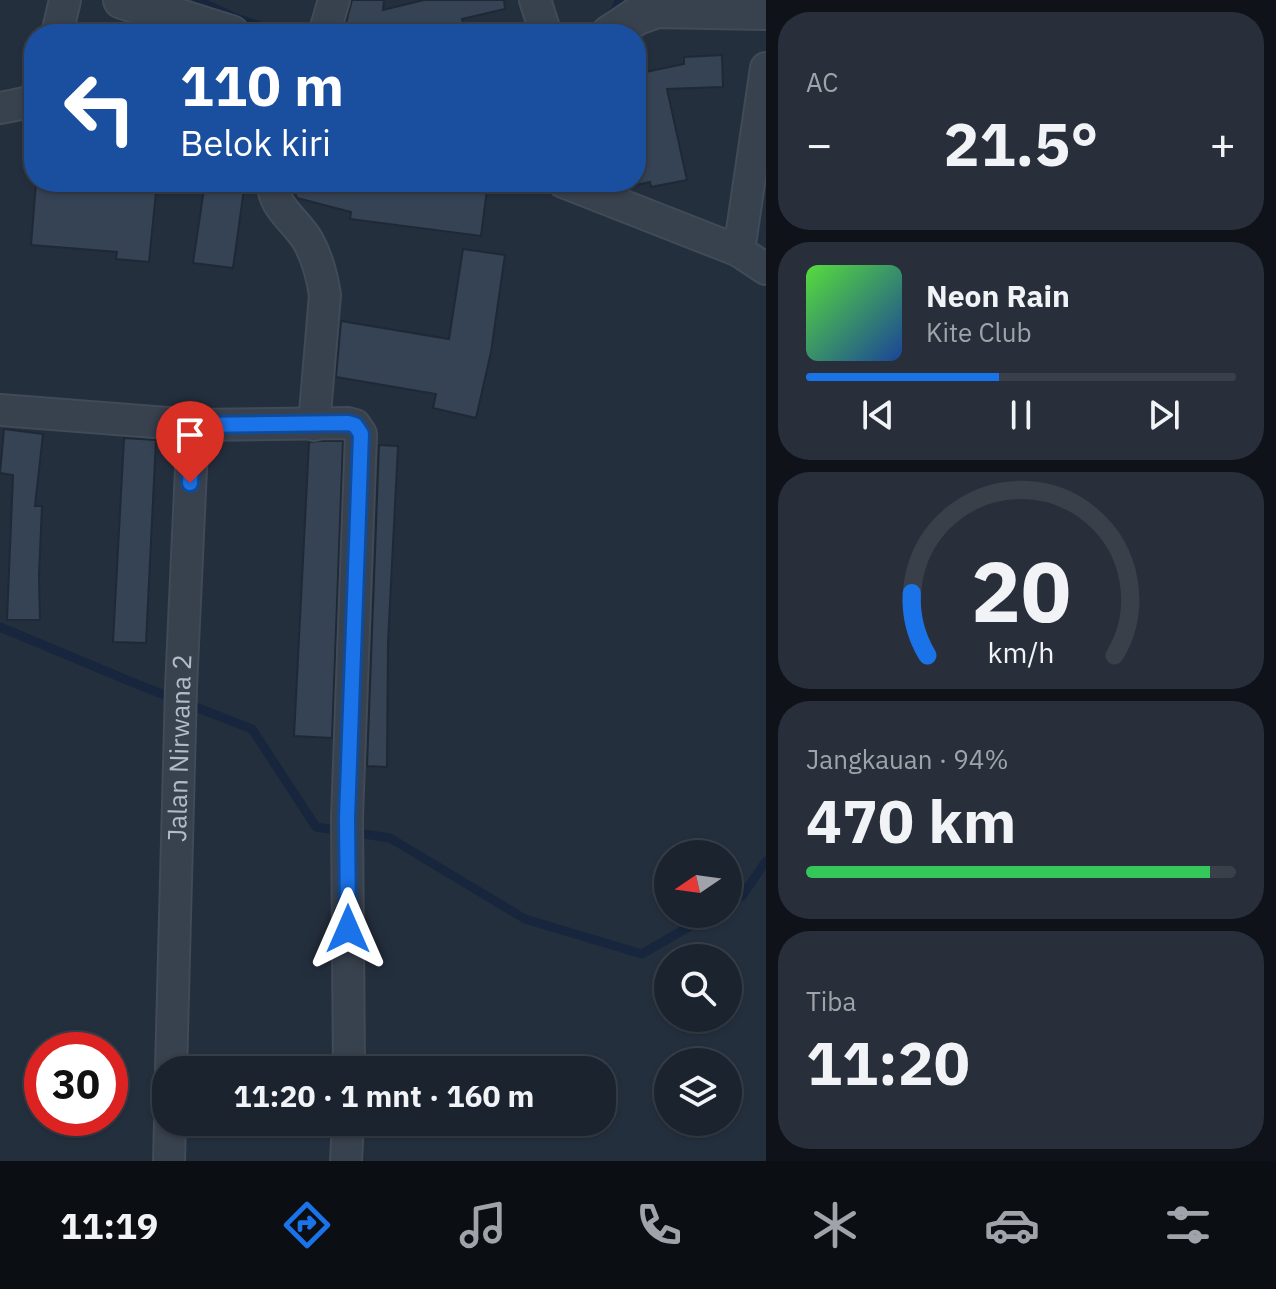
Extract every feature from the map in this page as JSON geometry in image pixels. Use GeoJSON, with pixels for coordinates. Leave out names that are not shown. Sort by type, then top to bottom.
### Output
{"type":"FeatureCollection","features":[{"type":"Feature","properties":{"kind":"street"},"geometry":{"type":"LineString","coordinates":[[59,24],[65,0]]}},
{"type":"Feature","properties":{"kind":"street"},"geometry":{"type":"LineString","coordinates":[[122,0],[199,24]]}},
{"type":"Feature","properties":{"kind":"street"},"geometry":{"type":"LineString","coordinates":[[327,24],[334,0]]}},
{"type":"Feature","properties":{"kind":"street"},"geometry":{"type":"LineString","coordinates":[[535,0],[543,24]]}},
{"type":"Feature","properties":{"kind":"street"},"geometry":{"type":"LineString","coordinates":[[625,24],[657,9],[766,11]]}},
{"type":"Feature","properties":{"kind":"street"},"geometry":{"type":"LineString","coordinates":[[739,251],[766,68]]}},
{"type":"Feature","properties":{"kind":"street"},"geometry":{"type":"LineString","coordinates":[[0,108],[24,103]]}},
{"type":"Feature","properties":{"kind":"street"},"geometry":{"type":"LineString","coordinates":[[272,192],[307,240],[321,274],[325,295],[314,425]]}},
{"type":"Feature","properties":{"kind":"street"},"geometry":{"type":"LineString","coordinates":[[589,192],[739,251],[766,269]]}},
{"type":"Feature","properties":{"kind":"street"},"geometry":{"type":"LineString","coordinates":[[0,410],[193,425],[348,423],[355,425],[361,434],[348,831],[349,1056]]}},
{"type":"Feature","properties":{"kind":"street","name":"Jalan Nirwana 2"},"geometry":{"type":"LineString","coordinates":[[171,1056],[181,701],[193,425]]}},
{"type":"Feature","properties":{"kind":"street"},"geometry":{"type":"LineString","coordinates":[[169,1161],[170,1136]]}},
{"type":"Feature","properties":{"kind":"street"},"geometry":{"type":"LineString","coordinates":[[346,1161],[347,1136]]}},
{"type":"Feature","properties":{"kind":"building"},"geometry":{"type":"Polygon","coordinates":[[[352,0],[384,0],[383,10],[424,0],[504,0],[505,9],[462,19],[463,24],[346,24],[352,0]]]}},
{"type":"Feature","properties":{"kind":"building"},"geometry":{"type":"Polygon","coordinates":[[[722,55],[723,87],[667,89],[687,180],[651,187],[650,182],[646,183],[646,72],[684,64],[684,57],[722,55]]]}},
{"type":"Feature","properties":{"kind":"building"},"geometry":{"type":"Polygon","coordinates":[[[35,192],[156,192],[149,262],[116,259],[117,252],[31,245],[35,192]]]}},
{"type":"Feature","properties":{"kind":"building"},"geometry":{"type":"Polygon","coordinates":[[[204,192],[244,192],[233,268],[193,263],[204,192]]]}},
{"type":"Feature","properties":{"kind":"building"},"geometry":{"type":"Polygon","coordinates":[[[295,192],[487,192],[481,236],[350,219],[351,212],[297,198],[295,192]]]}},
{"type":"Feature","properties":{"kind":"building"},"geometry":{"type":"Polygon","coordinates":[[[463,249],[505,255],[491,352],[476,418],[433,408],[436,394],[336,377],[341,321],[449,339],[463,249]]]}},
{"type":"Feature","properties":{"kind":"building"},"geometry":{"type":"Polygon","coordinates":[[[4,429],[43,434],[35,506],[42,506],[40,620],[7,620],[13,475],[0,473],[4,429]]]}},
{"type":"Feature","properties":{"kind":"building"},"geometry":{"type":"Polygon","coordinates":[[[124,438],[156,440],[146,643],[113,642],[124,438]]]}},
{"type":"Feature","properties":{"kind":"building"},"geometry":{"type":"Polygon","coordinates":[[[343,441],[332,738],[294,736],[309,442],[343,441]]]}},
{"type":"Feature","properties":{"kind":"building"},"geometry":{"type":"Polygon","coordinates":[[[379,445],[398,446],[388,643],[387,767],[367,766],[379,445]]]}},
{"type":"Feature","properties":{"kind":"waterway"},"geometry":{"type":"LineString","coordinates":[[197,0],[254,24]]}},
{"type":"Feature","properties":{"kind":"waterway"},"geometry":{"type":"LineString","coordinates":[[601,24],[616,9],[619,0]]}},
{"type":"Feature","properties":{"kind":"waterway"},"geometry":{"type":"LineString","coordinates":[[0,627],[252,729],[316,827],[390,838],[525,919],[642,954],[687,928]]}},
{"type":"Feature","properties":{"kind":"waterway"},"geometry":{"type":"LineString","coordinates":[[742,896],[766,861]]}},
{"type":"Feature","properties":{"kind":"route"},"geometry":{"type":"LineString","coordinates":[[190,483],[193,425],[348,423],[355,425],[361,434],[347,818],[348,929]]}}]}
